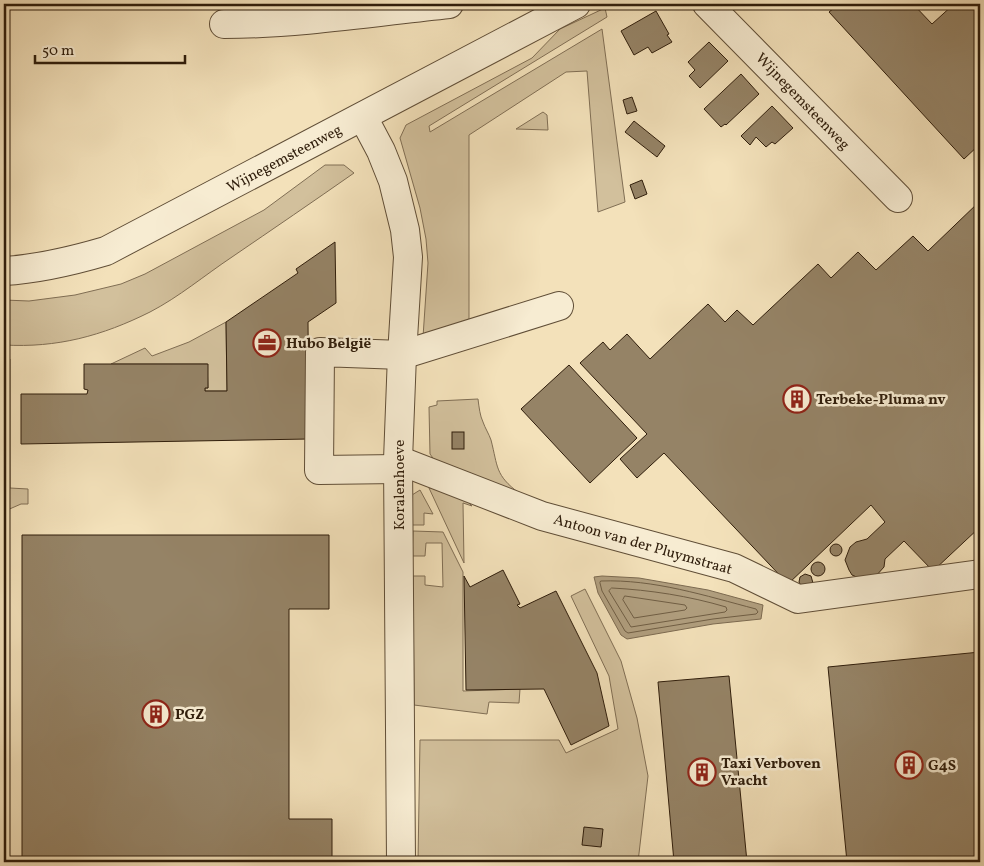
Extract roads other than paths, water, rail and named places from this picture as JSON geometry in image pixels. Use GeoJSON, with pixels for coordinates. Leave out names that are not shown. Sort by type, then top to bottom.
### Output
{"type":"FeatureCollection","features":[{"type":"Feature","properties":{"kind":"street"},"geometry":{"type":"LineString","coordinates":[[224,24],[319,18],[449,4]]}},
{"type":"Feature","properties":{"kind":"street","name":"Wijnegemsteenweg"},"geometry":{"type":"LineString","coordinates":[[707,4],[898,198]]}},
{"type":"Feature","properties":{"kind":"street","name":"Wijnegemsteenweg"},"geometry":{"type":"LineString","coordinates":[[4,271],[61,264],[106,251],[363,117],[558,8]]}},
{"type":"Feature","properties":{"kind":"street","name":"Koralenhoeve"},"geometry":{"type":"LineString","coordinates":[[363,117],[381,151],[393,181],[405,230],[408,257],[398,465],[401,862]]}},
{"type":"Feature","properties":{"kind":"street"},"geometry":{"type":"LineString","coordinates":[[398,465],[319,470],[320,352],[402,355],[559,306]]}},
{"type":"Feature","properties":{"kind":"street","name":"Antoon van der Pluymstraat"},"geometry":{"type":"LineString","coordinates":[[398,465],[542,516],[734,568],[798,600],[980,574]]}},
{"type":"Feature","properties":{"kind":"water"},"geometry":{"type":"Polygon","coordinates":[[[594,577],[639,578],[708,590],[763,605],[761,619],[713,624],[627,639],[621,635],[598,593],[594,577]]]}},
{"type":"Feature","properties":{"kind":"place","name":"Hubo België"},"geometry":{"type":"Point","coordinates":[267,343]}},
{"type":"Feature","properties":{"kind":"place","name":"Terbeke-Pluma nv"},"geometry":{"type":"Point","coordinates":[797,399]}},
{"type":"Feature","properties":{"kind":"place","name":"PGZ"},"geometry":{"type":"Point","coordinates":[156,714]}},
{"type":"Feature","properties":{"kind":"place","name":"G4S"},"geometry":{"type":"Point","coordinates":[909,765]}},
{"type":"Feature","properties":{"kind":"place","name":"Taxi Verboven Vracht"},"geometry":{"type":"Point","coordinates":[702,772]}}]}
